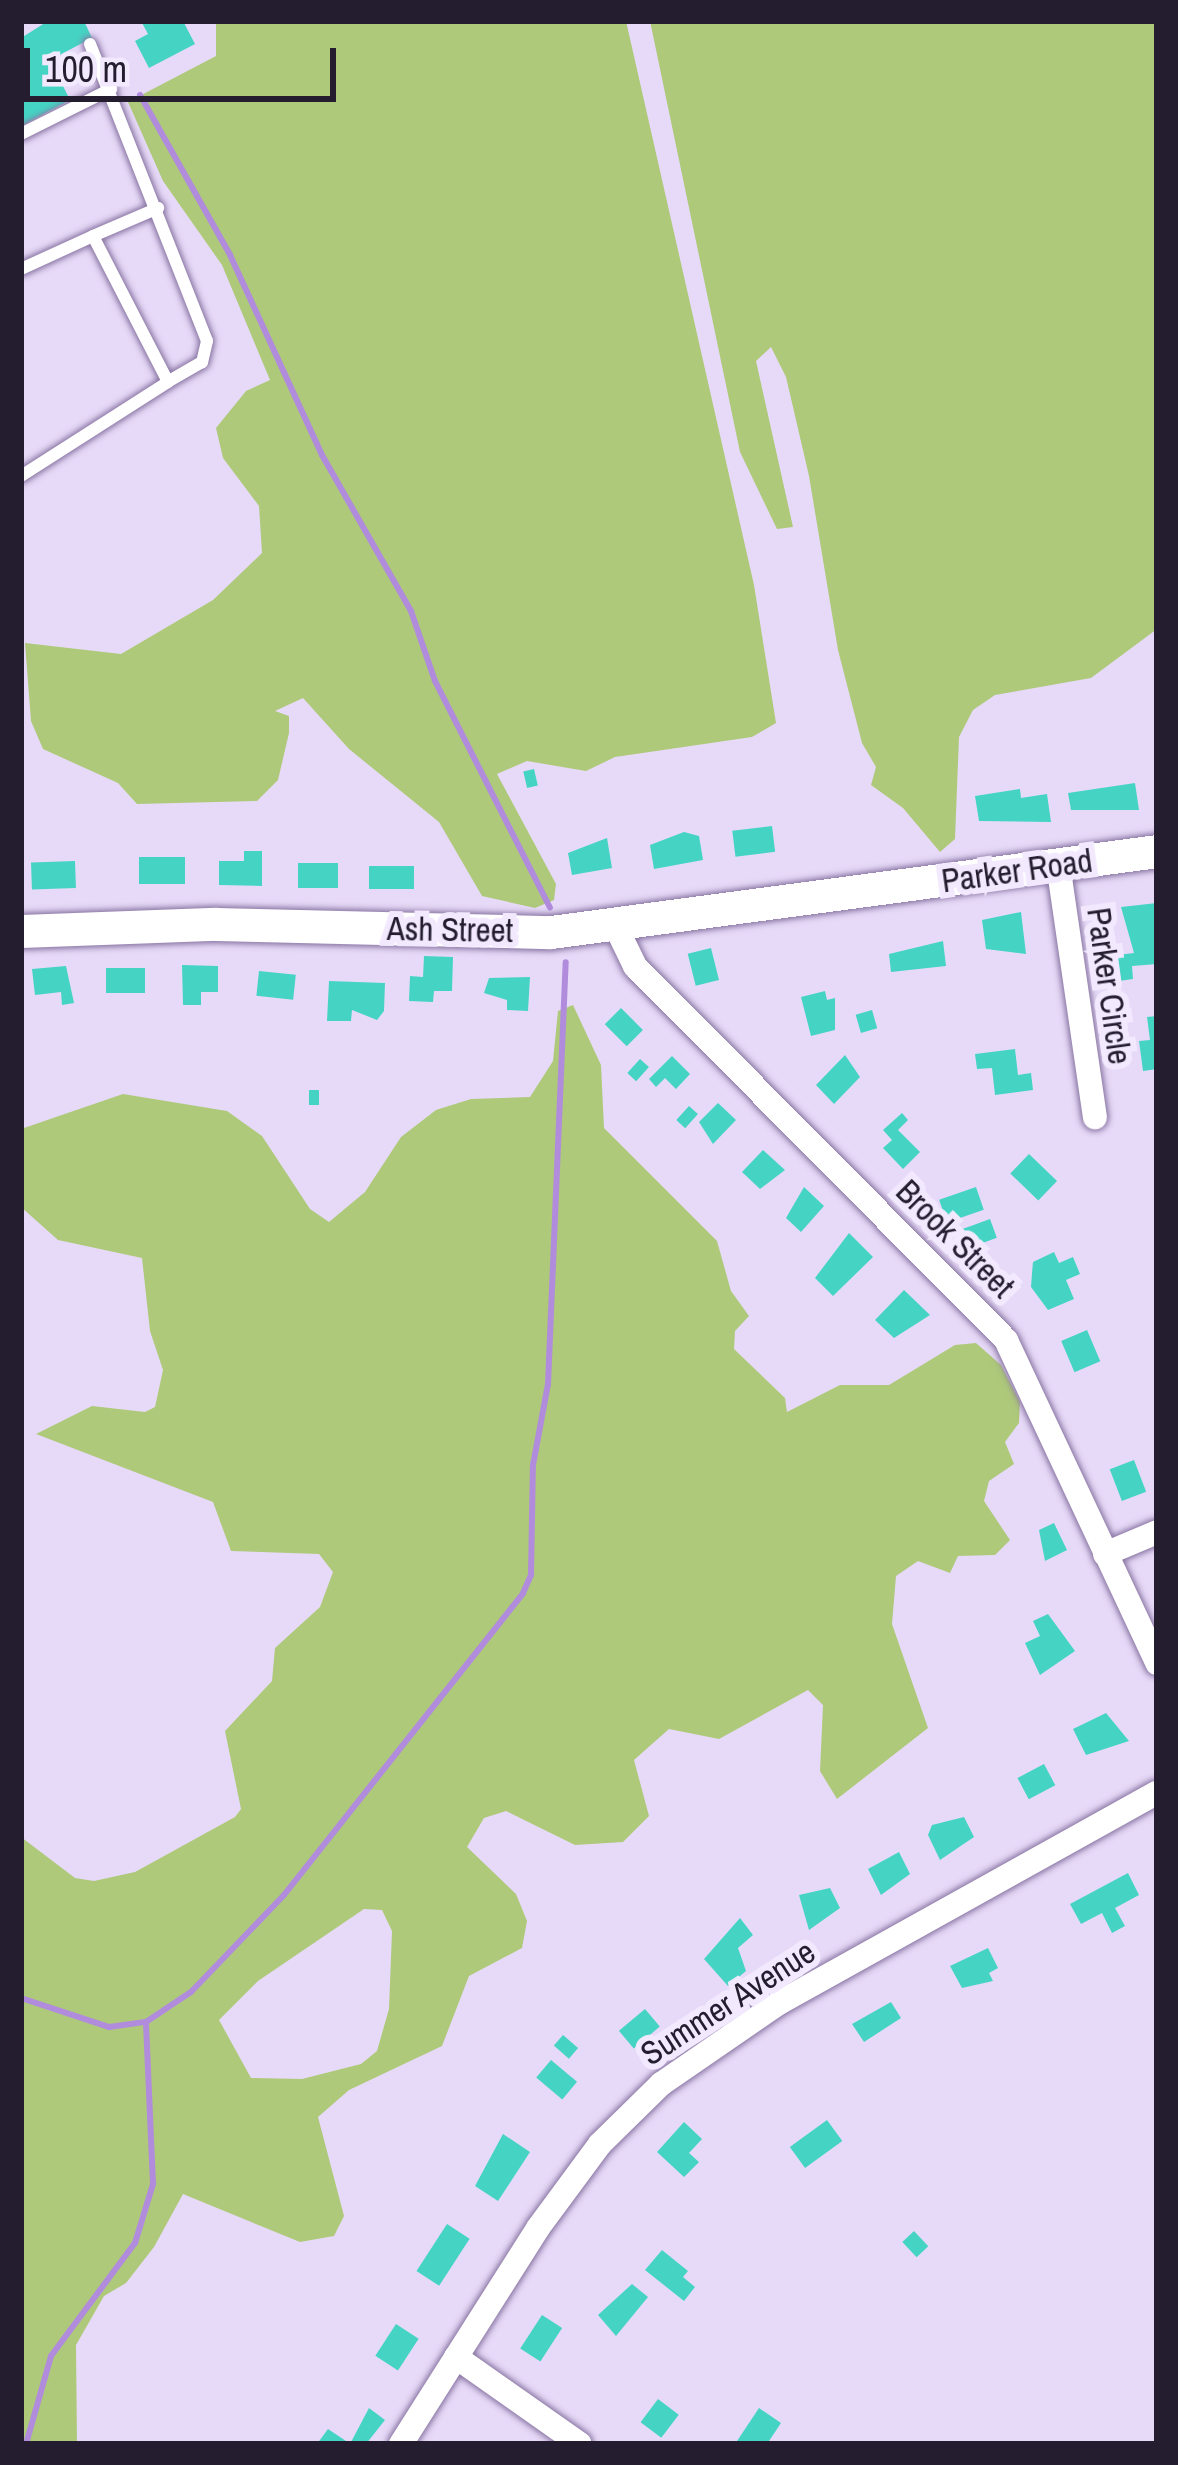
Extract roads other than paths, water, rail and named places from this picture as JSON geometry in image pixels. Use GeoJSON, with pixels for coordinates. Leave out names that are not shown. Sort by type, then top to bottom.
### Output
{"type":"FeatureCollection","features":[{"type":"Feature","properties":{"kind":"street","name":"Parker Road"},"geometry":{"type":"LineString","coordinates":[[877,891],[1157,851]]}},
{"type":"Feature","properties":{"kind":"street","name":"Parker Circle"},"geometry":{"type":"LineString","coordinates":[[1058,864],[1095,1118]]}},
{"type":"Feature","properties":{"kind":"street","name":"Ash Street"},"geometry":{"type":"LineString","coordinates":[[21,931],[216,924],[513,932],[615,925],[877,891]]}},
{"type":"Feature","properties":{"kind":"street","name":"Brook Street"},"geometry":{"type":"LineString","coordinates":[[615,925],[635,966],[1006,1340],[1157,1664]]}},
{"type":"Feature","properties":{"kind":"street"},"geometry":{"type":"LineString","coordinates":[[1105,1554],[1157,1532]]}},
{"type":"Feature","properties":{"kind":"street","name":"Summer Avenue"},"geometry":{"type":"LineString","coordinates":[[401,2444],[587,2161],[661,2084],[779,2003],[1157,1793]]}},
{"type":"Feature","properties":{"kind":"street"},"geometry":{"type":"LineString","coordinates":[[456,2357],[580,2444]]}},
{"type":"Feature","properties":{"kind":"lane"},"geometry":{"type":"LineString","coordinates":[[21,476],[198,365],[208,346],[158,208],[90,44]]}},
{"type":"Feature","properties":{"kind":"lane"},"geometry":{"type":"LineString","coordinates":[[21,134],[111,89]]}},
{"type":"Feature","properties":{"kind":"lane"},"geometry":{"type":"LineString","coordinates":[[21,269],[158,208]]}},
{"type":"Feature","properties":{"kind":"lane"},"geometry":{"type":"LineString","coordinates":[[94,236],[168,382]]}},
{"type":"Feature","properties":{"kind":"waterway"},"geometry":{"type":"LineString","coordinates":[[140,95],[230,255],[322,455],[411,611],[435,681],[550,908]]}},
{"type":"Feature","properties":{"kind":"waterway"},"geometry":{"type":"LineString","coordinates":[[21,1998],[109,2027],[146,2022],[191,1992],[284,1895],[523,1593],[531,1575],[533,1465],[548,1384],[566,962]]}},
{"type":"Feature","properties":{"kind":"waterway"},"geometry":{"type":"LineString","coordinates":[[26,2444],[51,2356],[135,2243],[153,2184],[146,2022]]}}]}
